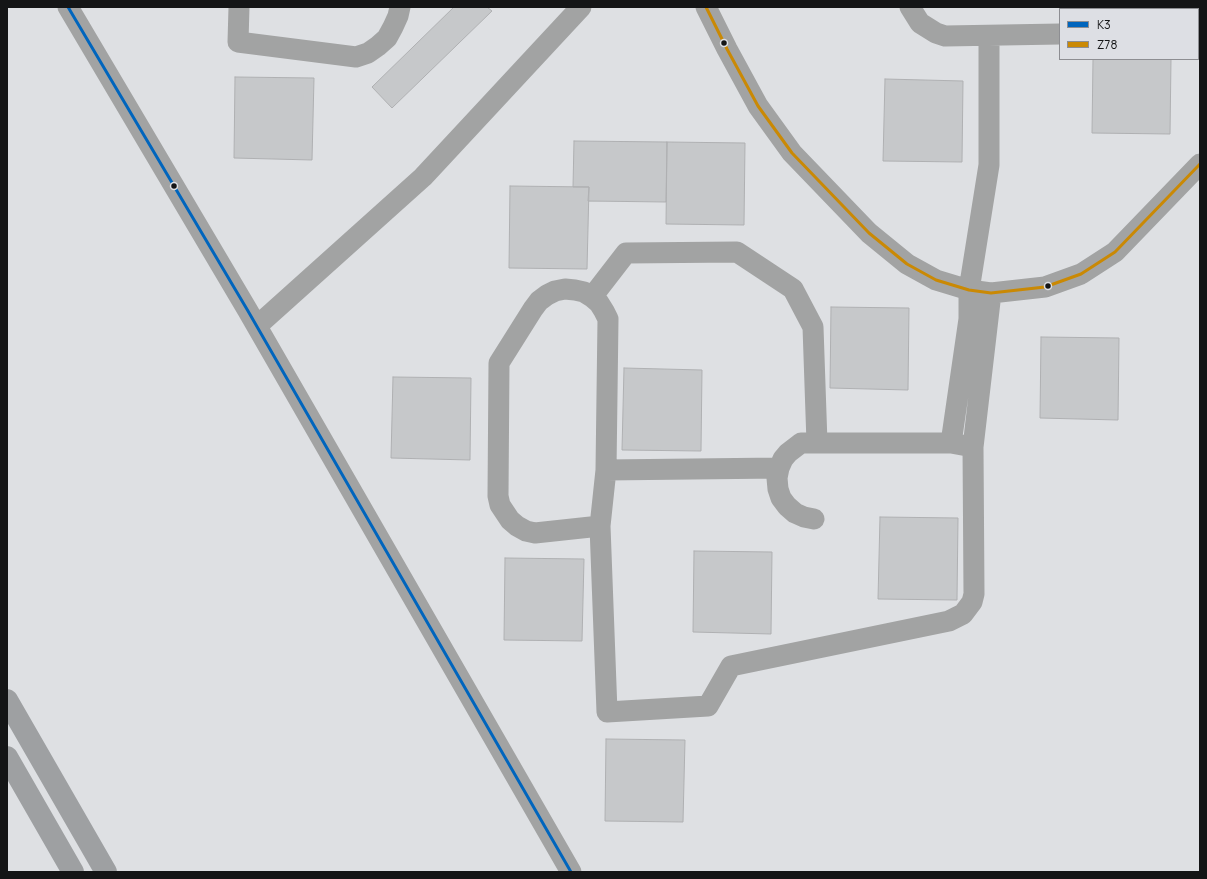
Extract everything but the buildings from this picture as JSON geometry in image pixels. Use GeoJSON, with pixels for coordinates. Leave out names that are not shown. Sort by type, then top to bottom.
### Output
{"type":"FeatureCollection","features":[{"type":"Feature","properties":{"kind":"highway"},"geometry":{"type":"LineString","coordinates":[[7,700],[106,872]]}},
{"type":"Feature","properties":{"kind":"highway"},"geometry":{"type":"LineString","coordinates":[[7,757],[73,872]]}},
{"type":"Feature","properties":{"kind":"street"},"geometry":{"type":"LineString","coordinates":[[68,7],[257,326],[571,872]]}},
{"type":"Feature","properties":{"kind":"street"},"geometry":{"type":"LineString","coordinates":[[239,7],[238,42],[356,57],[368,53],[386,38],[398,16],[400,7]]}},
{"type":"Feature","properties":{"kind":"street"},"geometry":{"type":"LineString","coordinates":[[257,326],[423,177],[581,7]]}},
{"type":"Feature","properties":{"kind":"street"},"geometry":{"type":"LineString","coordinates":[[706,7],[758,106],[792,153],[869,233],[907,264],[936,280],[969,290],[991,293],[1045,287],[1080,274],[1115,252],[1200,164]]}},
{"type":"Feature","properties":{"kind":"street"},"geometry":{"type":"LineString","coordinates":[[910,7],[920,23],[944,36],[1059,34]]}},
{"type":"Feature","properties":{"kind":"street"},"geometry":{"type":"LineString","coordinates":[[951,443],[969,319],[969,290],[989,165],[989,36]]}},
{"type":"Feature","properties":{"kind":"street"},"geometry":{"type":"LineString","coordinates":[[592,297],[626,253],[737,252],[793,289],[813,327],[817,443]]}},
{"type":"Feature","properties":{"kind":"street"},"geometry":{"type":"LineString","coordinates":[[600,526],[535,533],[526,531],[513,523],[504,513],[500,505],[498,487],[499,363],[539,301],[546,295],[565,289],[584,292],[592,297],[601,307],[608,320],[606,470],[600,526],[607,712],[708,706],[731,666],[949,621],[963,614],[972,602],[974,594],[972,447],[991,293]]}},
{"type":"Feature","properties":{"kind":"street"},"geometry":{"type":"LineString","coordinates":[[814,519],[795,513],[787,506],[778,489],[777,478],[779,468],[786,456],[794,447],[801,443],[951,443],[972,447]]}},
{"type":"Feature","properties":{"kind":"street"},"geometry":{"type":"LineString","coordinates":[[606,470],[779,468]]}},
{"type":"Feature","properties":{"kind":"transit line","name":"K3"},"geometry":{"type":"LineString","coordinates":[[68,7],[248,311],[571,872]]}},
{"type":"Feature","properties":{"kind":"transit line","name":"Z78"},"geometry":{"type":"LineString","coordinates":[[706,7],[758,106],[792,153],[869,233],[907,264],[936,280],[969,290],[991,293],[1045,287],[1081,274],[1115,252],[1200,164]]}}]}
